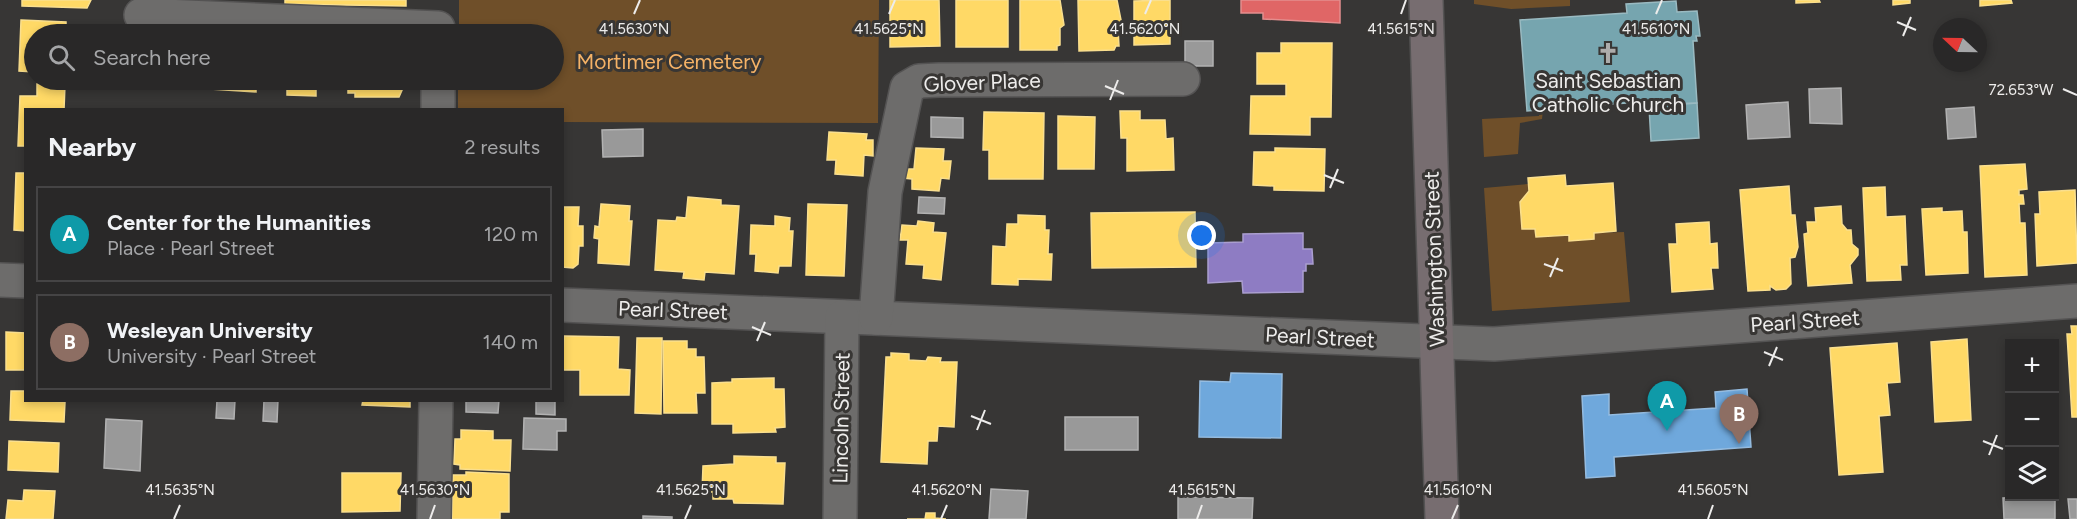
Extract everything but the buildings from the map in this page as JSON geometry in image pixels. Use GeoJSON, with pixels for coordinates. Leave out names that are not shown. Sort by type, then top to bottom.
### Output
{"type":"FeatureCollection","features":[{"type":"Feature","properties":{"kind":"highway","name":"Washington Street"},"geometry":{"type":"LineString","coordinates":[[1426,0],[1442,519]]}},
{"type":"Feature","properties":{"kind":"street"},"geometry":{"type":"LineString","coordinates":[[141,15],[438,21]]}},
{"type":"Feature","properties":{"kind":"street","name":"Glover Place"},"geometry":{"type":"LineString","coordinates":[[876,318],[885,192],[907,88],[919,81],[939,80],[1183,79]]}},
{"type":"Feature","properties":{"kind":"street"},"geometry":{"type":"LineString","coordinates":[[438,90],[438,108]]}},
{"type":"Feature","properties":{"kind":"street"},"geometry":{"type":"LineString","coordinates":[[0,280],[24,281]]}},
{"type":"Feature","properties":{"kind":"street","name":"Pearl Street"},"geometry":{"type":"LineString","coordinates":[[564,305],[1494,344],[2077,301]]}},
{"type":"Feature","properties":{"kind":"street","name":"Lincoln Street"},"geometry":{"type":"LineString","coordinates":[[840,519],[842,316]]}},
{"type":"Feature","properties":{"kind":"street"},"geometry":{"type":"LineString","coordinates":[[434,519],[436,402]]}},
{"type":"Feature","properties":{"kind":"green space","name":"Mortimer Cemetery"},"geometry":{"type":"Polygon","coordinates":[[[459,0],[879,0],[878,123],[564,122],[564,108],[458,108],[458,90],[564,90],[564,24],[459,24],[459,0]]]}},
{"type":"Feature","properties":{"kind":"green space"},"geometry":{"type":"Polygon","coordinates":[[[1474,0],[1570,0],[1570,6],[1511,9],[1474,4],[1474,0]]]}},
{"type":"Feature","properties":{"kind":"green space"},"geometry":{"type":"Polygon","coordinates":[[[1539,110],[1543,110],[1542,119],[1520,123],[1518,154],[1484,157],[1482,119],[1539,116],[1539,110]]]}},
{"type":"Feature","properties":{"kind":"green space"},"geometry":{"type":"Polygon","coordinates":[[[1528,184],[1529,191],[1520,202],[1523,229],[1569,235],[1569,241],[1594,239],[1594,233],[1624,232],[1630,302],[1492,311],[1484,188],[1528,184]]]}},
{"type":"Feature","properties":{"kind":"place","name":"Saint Sebastian Catholic Church"},"geometry":{"type":"Point","coordinates":[1608,53]}},
{"type":"Feature","properties":{"kind":"place","name":"Center for the Humanities"},"geometry":{"type":"Point","coordinates":[1667,431]}},
{"type":"Feature","properties":{"kind":"place","name":"Wesleyan University"},"geometry":{"type":"Point","coordinates":[1739,444]}}]}
